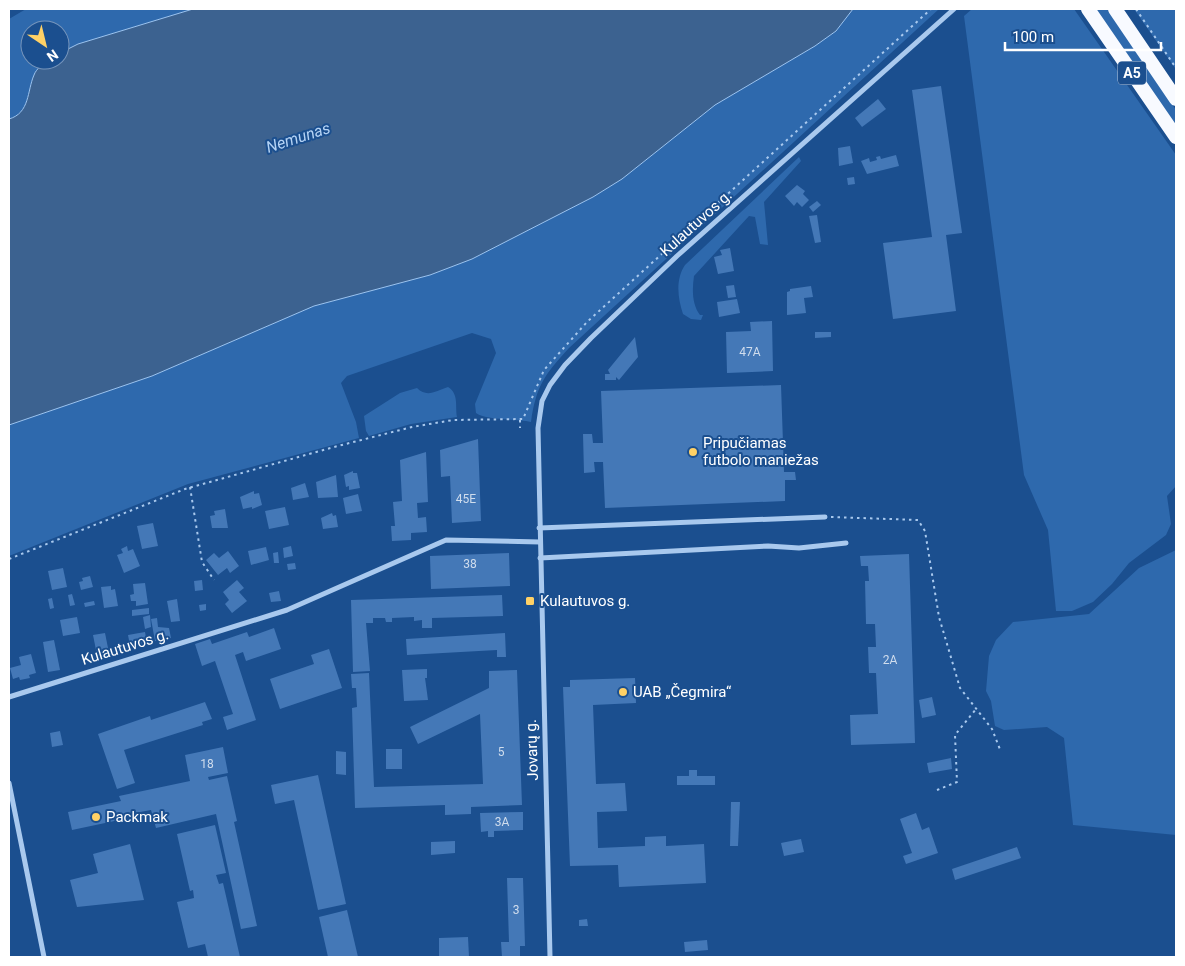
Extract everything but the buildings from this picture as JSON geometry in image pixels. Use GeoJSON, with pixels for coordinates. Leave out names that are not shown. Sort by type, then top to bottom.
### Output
{"type":"FeatureCollection","features":[{"type":"Feature","properties":{"kind":"highway","name":"A5"},"geometry":{"type":"LineString","coordinates":[[1088,9],[1176,136]]}},
{"type":"Feature","properties":{"kind":"highway","name":"A5"},"geometry":{"type":"LineString","coordinates":[[1115,9],[1176,99]]}},
{"type":"Feature","properties":{"kind":"street","name":"Kulautuvos g."},"geometry":{"type":"LineString","coordinates":[[9,697],[287,610],[446,540],[540,542],[538,428],[540,411],[545,394],[565,364],[677,256],[954,9]]}},
{"type":"Feature","properties":{"kind":"street"},"geometry":{"type":"LineString","coordinates":[[539,528],[825,517]]}},
{"type":"Feature","properties":{"kind":"street","name":"Jovarų g."},"geometry":{"type":"LineString","coordinates":[[540,542],[550,957]]}},
{"type":"Feature","properties":{"kind":"street"},"geometry":{"type":"LineString","coordinates":[[540,558],[768,546],[799,548],[846,543]]}},
{"type":"Feature","properties":{"kind":"street"},"geometry":{"type":"LineString","coordinates":[[9,784],[44,957]]}},
{"type":"Feature","properties":{"kind":"path"},"geometry":{"type":"LineString","coordinates":[[9,559],[190,487],[412,427],[453,420],[520,420],[525,416],[544,370],[587,322],[931,9]]}},
{"type":"Feature","properties":{"kind":"path"},"geometry":{"type":"LineString","coordinates":[[1136,9],[1176,68]]}},
{"type":"Feature","properties":{"kind":"path"},"geometry":{"type":"LineString","coordinates":[[520,420],[520,428]]}},
{"type":"Feature","properties":{"kind":"path"},"geometry":{"type":"LineString","coordinates":[[190,487],[202,562],[214,580]]}},
{"type":"Feature","properties":{"kind":"path"},"geometry":{"type":"LineString","coordinates":[[825,517],[918,520],[925,531],[939,617],[960,688],[992,729],[1001,752]]}},
{"type":"Feature","properties":{"kind":"path"},"geometry":{"type":"LineString","coordinates":[[937,790],[957,782],[954,735],[976,709]]}},
{"type":"Feature","properties":{"kind":"shaded area"},"geometry":{"type":"Polygon","coordinates":[[[26,9],[193,9],[70,48],[70,20],[20,20],[20,70],[38,70],[32,81],[25,107],[16,116],[9,119],[9,19],[26,9]]]}},
{"type":"Feature","properties":{"kind":"shaded area"},"geometry":{"type":"Polygon","coordinates":[[[853,9],[939,9],[569,348],[543,381],[536,399],[531,422],[487,417],[476,413],[475,404],[496,353],[491,339],[472,333],[347,376],[341,383],[356,422],[359,438],[188,484],[9,556],[9,425],[152,376],[314,306],[430,275],[472,259],[593,197],[622,179],[715,105],[815,46],[836,31],[853,9]]]}},
{"type":"Feature","properties":{"kind":"shaded area"},"geometry":{"type":"Polygon","coordinates":[[[972,9],[1074,9],[1176,155],[1176,486],[1167,496],[1171,524],[1166,535],[1129,563],[1112,584],[1093,602],[1072,611],[1056,611],[1048,530],[1024,475],[964,16],[972,9]]]}},
{"type":"Feature","properties":{"kind":"shaded area"},"geometry":{"type":"Polygon","coordinates":[[[1096,9],[1107,9],[1176,110],[1176,125],[1096,9]]]}},
{"type":"Feature","properties":{"kind":"shaded area"},"geometry":{"type":"Polygon","coordinates":[[[1134,9],[1176,9],[1176,70],[1175,68],[1134,9]]]}},
{"type":"Feature","properties":{"kind":"shaded area"},"geometry":{"type":"Polygon","coordinates":[[[799,157],[801,161],[764,202],[768,245],[760,244],[755,217],[749,216],[694,276],[693,297],[697,311],[700,315],[703,315],[701,320],[691,319],[683,314],[678,290],[680,277],[685,265],[799,157]]]}},
{"type":"Feature","properties":{"kind":"shaded area"},"geometry":{"type":"Polygon","coordinates":[[[448,387],[455,396],[457,417],[411,424],[369,436],[366,431],[364,416],[400,393],[417,388],[424,393],[432,393],[448,387]]]}},
{"type":"Feature","properties":{"kind":"shaded area"},"geometry":{"type":"Polygon","coordinates":[[[1176,550],[1176,835],[1073,825],[1064,738],[1047,727],[1004,730],[995,726],[991,701],[986,691],[989,656],[996,640],[1013,622],[1089,614],[1139,568],[1176,550]]]}},
{"type":"Feature","properties":{"kind":"water","name":"Nemunas"},"geometry":{"type":"Polygon","coordinates":[[[193,9],[853,9],[836,31],[815,46],[715,105],[622,179],[593,197],[472,259],[430,275],[314,306],[152,376],[9,425],[9,119],[21,112],[24,107],[38,70],[70,70],[70,48],[193,9]]]}},
{"type":"Feature","properties":{"kind":"place","name":"Pripučiamas futbolo maniežas"},"geometry":{"type":"Point","coordinates":[693,452]}},
{"type":"Feature","properties":{"kind":"place","name":"Kulautuvos g."},"geometry":{"type":"Point","coordinates":[530,601]}},
{"type":"Feature","properties":{"kind":"place","name":"UAB „Čegmira“"},"geometry":{"type":"Point","coordinates":[623,692]}},
{"type":"Feature","properties":{"kind":"place","name":"Packmak"},"geometry":{"type":"Point","coordinates":[96,817]}}]}
